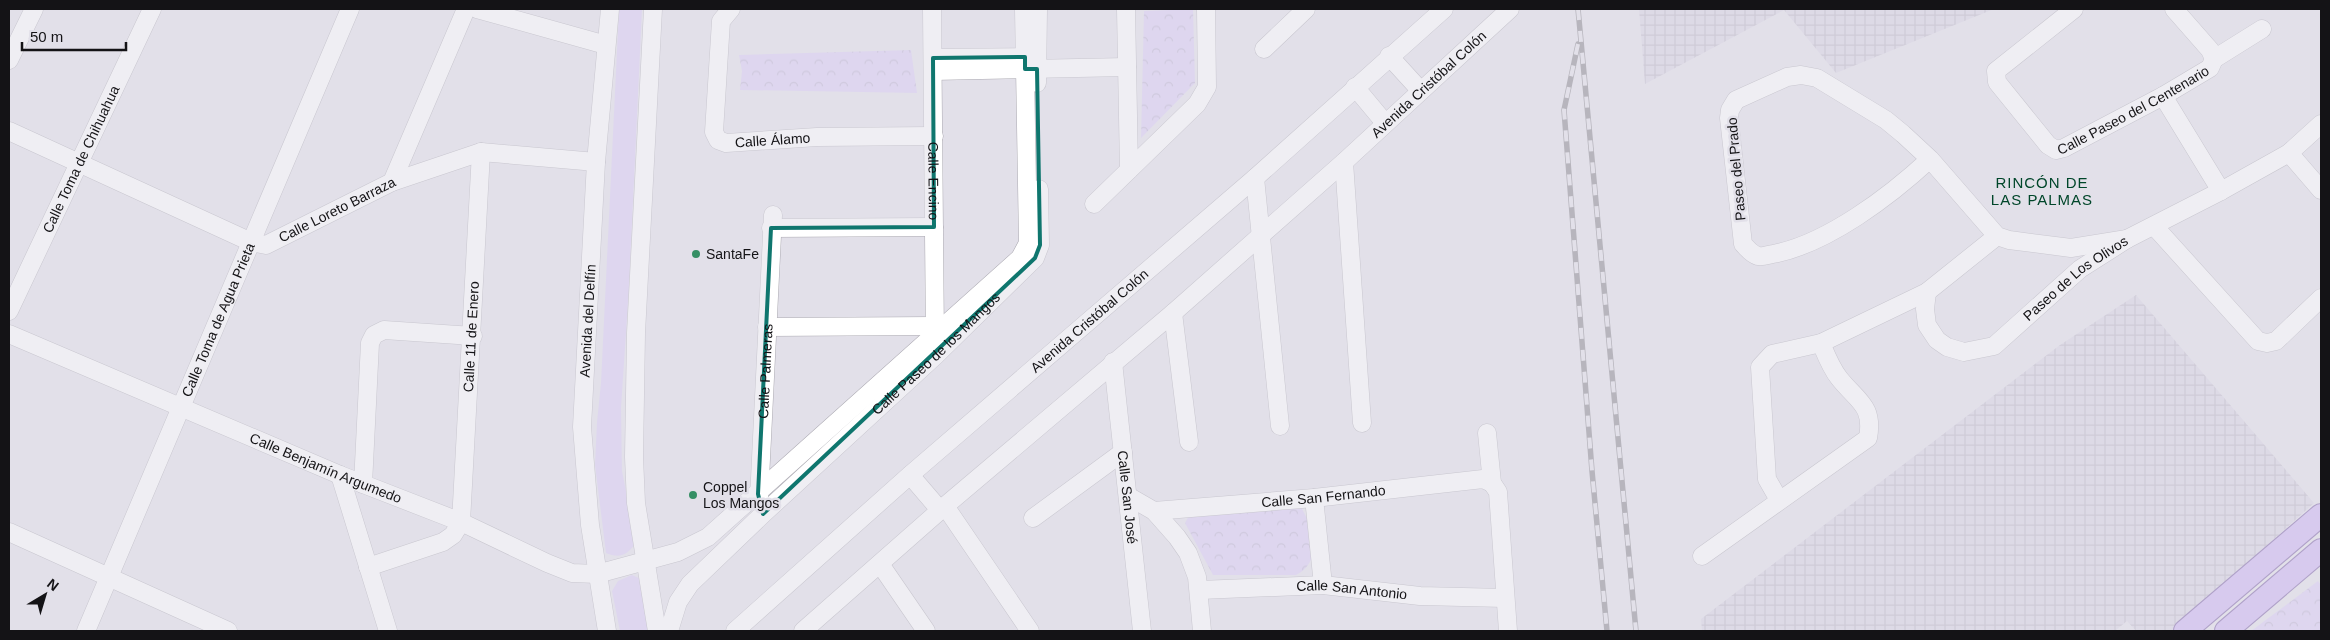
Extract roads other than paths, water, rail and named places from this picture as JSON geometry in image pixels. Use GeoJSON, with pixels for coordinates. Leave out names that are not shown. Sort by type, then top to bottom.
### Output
{"type":"FeatureCollection","features":[{"type":"Feature","properties":{"kind":"main road"},"geometry":{"type":"LineString","coordinates":[[2185,631],[2321,515]]}},
{"type":"Feature","properties":{"kind":"main road"},"geometry":{"type":"LineString","coordinates":[[2226,631],[2321,550]]}},
{"type":"Feature","properties":{"kind":"street"},"geometry":{"type":"LineString","coordinates":[[9,60],[34,9]]}},
{"type":"Feature","properties":{"kind":"street","name":"Calle Toma de Chihuahua"},"geometry":{"type":"LineString","coordinates":[[9,311],[152,9]]}},
{"type":"Feature","properties":{"kind":"street","name":"Calle Toma de Agua Prieta"},"geometry":{"type":"LineString","coordinates":[[86,631],[350,9]]}},
{"type":"Feature","properties":{"kind":"street"},"geometry":{"type":"LineString","coordinates":[[392,182],[466,9]]}},
{"type":"Feature","properties":{"kind":"street"},"geometry":{"type":"LineString","coordinates":[[477,9],[606,45]]}},
{"type":"Feature","properties":{"kind":"street","name":"Avenida del Delfín"},"geometry":{"type":"LineString","coordinates":[[607,631],[596,574],[582,428],[596,162],[610,9]]}},
{"type":"Feature","properties":{"kind":"street"},"geometry":{"type":"LineString","coordinates":[[653,9],[636,333],[634,438],[636,503],[658,631]]}},
{"type":"Feature","properties":{"kind":"street","name":"Calle Álamo"},"geometry":{"type":"LineString","coordinates":[[731,9],[721,21],[714,132],[718,140],[726,143],[817,137],[934,136]]}},
{"type":"Feature","properties":{"kind":"street","name":"Calle Encino"},"geometry":{"type":"LineString","coordinates":[[932,9],[934,331],[936,355]]}},
{"type":"Feature","properties":{"kind":"street","name":"Calle Paseo de los Mangos"},"geometry":{"type":"LineString","coordinates":[[669,631],[678,602],[690,584],[936,355],[1035,258],[1040,245],[1031,63],[1024,9]]}},
{"type":"Feature","properties":{"kind":"street","name":"Calle Paseo de los Mangos"},"geometry":{"type":"LineString","coordinates":[[645,561],[678,552],[708,537],[758,494],[934,331],[1025,252],[1028,243],[1031,63],[1038,9]]}},
{"type":"Feature","properties":{"kind":"street"},"geometry":{"type":"LineString","coordinates":[[1126,9],[1129,170]]}},
{"type":"Feature","properties":{"kind":"street"},"geometry":{"type":"LineString","coordinates":[[1094,204],[1204,95],[1207,87],[1206,9]]}},
{"type":"Feature","properties":{"kind":"street","name":"Avenida Cristóbal Colón"},"geometry":{"type":"LineString","coordinates":[[735,631],[910,475],[1255,178],[1444,9]]}},
{"type":"Feature","properties":{"kind":"street","name":"Avenida Cristóbal Colón"},"geometry":{"type":"LineString","coordinates":[[813,628],[942,508],[1173,313],[1344,162],[1510,9]]}},
{"type":"Feature","properties":{"kind":"street","name":"Calle Paseo del Centenario"},"geometry":{"type":"LineString","coordinates":[[2074,9],[1996,71],[1997,82],[2048,145],[2056,150],[2064,148],[2163,96],[2210,68],[2214,59],[2262,29]]}},
{"type":"Feature","properties":{"kind":"street","name":"Calle Paseo del Centenario"},"geometry":{"type":"LineString","coordinates":[[2174,9],[2210,50],[2214,59]]}},
{"type":"Feature","properties":{"kind":"street"},"geometry":{"type":"LineString","coordinates":[[1264,49],[1302,10]]}},
{"type":"Feature","properties":{"kind":"street"},"geometry":{"type":"LineString","coordinates":[[1390,56],[1420,90]]}},
{"type":"Feature","properties":{"kind":"street"},"geometry":{"type":"LineString","coordinates":[[933,65],[1127,62]]}},
{"type":"Feature","properties":{"kind":"street","name":"Paseo del Prado"},"geometry":{"type":"LineString","coordinates":[[1930,159],[1908,180],[1828,236],[1788,252],[1760,257],[1750,252],[1743,244],[1729,118],[1730,110],[1736,100],[1787,77],[1801,75],[1816,78],[1886,120],[1930,159],[1998,236]]}},
{"type":"Feature","properties":{"kind":"street"},"geometry":{"type":"LineString","coordinates":[[1355,87],[1385,123]]}},
{"type":"Feature","properties":{"kind":"street"},"geometry":{"type":"LineString","coordinates":[[2163,96],[2221,191]]}},
{"type":"Feature","properties":{"kind":"street"},"geometry":{"type":"LineString","coordinates":[[2127,238],[2221,191],[2289,153],[2321,124]]}},
{"type":"Feature","properties":{"kind":"street"},"geometry":{"type":"LineString","coordinates":[[9,131],[251,242]]}},
{"type":"Feature","properties":{"kind":"street","name":"Calle Loreto Barraza"},"geometry":{"type":"LineString","coordinates":[[251,242],[266,244],[392,182],[481,152],[596,162]]}},
{"type":"Feature","properties":{"kind":"street","name":"Calle 11 de Enero"},"geometry":{"type":"LineString","coordinates":[[461,522],[481,152]]}},
{"type":"Feature","properties":{"kind":"street"},"geometry":{"type":"LineString","coordinates":[[2289,153],[2321,190]]}},
{"type":"Feature","properties":{"kind":"street"},"geometry":{"type":"LineString","coordinates":[[1344,162],[1362,423]]}},
{"type":"Feature","properties":{"kind":"street"},"geometry":{"type":"LineString","coordinates":[[1255,178],[1280,426]]}},
{"type":"Feature","properties":{"kind":"street","name":"Calle Palmeras"},"geometry":{"type":"LineString","coordinates":[[763,514],[758,494],[772,222],[934,227]]}},
{"type":"Feature","properties":{"kind":"street"},"geometry":{"type":"LineString","coordinates":[[2154,226],[2258,341],[2267,343],[2276,341],[2321,298]]}},
{"type":"Feature","properties":{"kind":"street"},"geometry":{"type":"LineString","coordinates":[[1779,500],[1767,479],[1760,367],[1765,360],[1772,354],[1821,343],[1927,292],[1998,236]]}},
{"type":"Feature","properties":{"kind":"street","name":"Paseo de Los Olivos"},"geometry":{"type":"LineString","coordinates":[[1998,236],[2009,240],[2071,248],[2127,238]]}},
{"type":"Feature","properties":{"kind":"street","name":"Paseo de Los Olivos"},"geometry":{"type":"LineString","coordinates":[[1927,292],[1925,309],[1927,325],[1937,340],[1948,347],[1964,352],[1994,346],[2080,269],[2127,238]]}},
{"type":"Feature","properties":{"kind":"street"},"geometry":{"type":"LineString","coordinates":[[2071,248],[2081,256],[2080,269]]}},
{"type":"Feature","properties":{"kind":"street"},"geometry":{"type":"LineString","coordinates":[[1173,313],[1189,442]]}},
{"type":"Feature","properties":{"kind":"street"},"geometry":{"type":"LineString","coordinates":[[767,328],[934,331]]}},
{"type":"Feature","properties":{"kind":"street"},"geometry":{"type":"LineString","coordinates":[[363,484],[370,343],[374,335],[384,330],[472,336]]}},
{"type":"Feature","properties":{"kind":"street","name":"Calle Benjamín Argumedo"},"geometry":{"type":"LineString","coordinates":[[9,334],[340,475],[461,522],[572,573],[596,574],[645,561]]}},
{"type":"Feature","properties":{"kind":"street"},"geometry":{"type":"LineString","coordinates":[[1702,556],[1868,438],[1870,423],[1867,412],[1838,377],[1821,343]]}},
{"type":"Feature","properties":{"kind":"street","name":"Calle San José"},"geometry":{"type":"LineString","coordinates":[[1114,362],[1142,631]]}},
{"type":"Feature","properties":{"kind":"street"},"geometry":{"type":"LineString","coordinates":[[1487,433],[1492,483],[1498,492],[1508,631]]}},
{"type":"Feature","properties":{"kind":"street"},"geometry":{"type":"LineString","coordinates":[[1033,518],[1123,452]]}},
{"type":"Feature","properties":{"kind":"street"},"geometry":{"type":"LineString","coordinates":[[340,475],[388,631]]}},
{"type":"Feature","properties":{"kind":"street"},"geometry":{"type":"LineString","coordinates":[[910,475],[958,524],[1030,631]]}},
{"type":"Feature","properties":{"kind":"street","name":"Calle San Fernando"},"geometry":{"type":"LineString","coordinates":[[1154,511],[1314,498],[1483,479],[1492,483]]}},
{"type":"Feature","properties":{"kind":"street"},"geometry":{"type":"LineString","coordinates":[[1128,496],[1154,511],[1177,537],[1188,553],[1198,577],[1202,631]]}},
{"type":"Feature","properties":{"kind":"street"},"geometry":{"type":"LineString","coordinates":[[1314,498],[1322,585]]}},
{"type":"Feature","properties":{"kind":"street"},"geometry":{"type":"LineString","coordinates":[[368,567],[443,542],[453,534],[461,522]]}},
{"type":"Feature","properties":{"kind":"street"},"geometry":{"type":"LineString","coordinates":[[9,532],[228,631]]}},
{"type":"Feature","properties":{"kind":"street"},"geometry":{"type":"LineString","coordinates":[[880,564],[926,631]]}},
{"type":"Feature","properties":{"kind":"street","name":"Calle San Antonio"},"geometry":{"type":"LineString","coordinates":[[1200,590],[1322,585],[1420,596],[1505,598]]}},
{"type":"Feature","properties":{"kind":"railway"},"geometry":{"type":"LineString","coordinates":[[1578,9],[1636,631]]}},
{"type":"Feature","properties":{"kind":"railway"},"geometry":{"type":"LineString","coordinates":[[1578,44],[1564,110],[1592,471],[1607,631]]}},
{"type":"Feature","properties":{"kind":"place","name":"SantaFe"},"geometry":{"type":"Point","coordinates":[696,254]}},
{"type":"Feature","properties":{"kind":"place","name":"Coppel Los Mangos"},"geometry":{"type":"Point","coordinates":[693,495]}},
{"type":"Feature","properties":{"kind":"district","name":"RINCÓN DE LAS PALMAS"},"geometry":{"type":"Point","coordinates":[2042,192]}}]}
